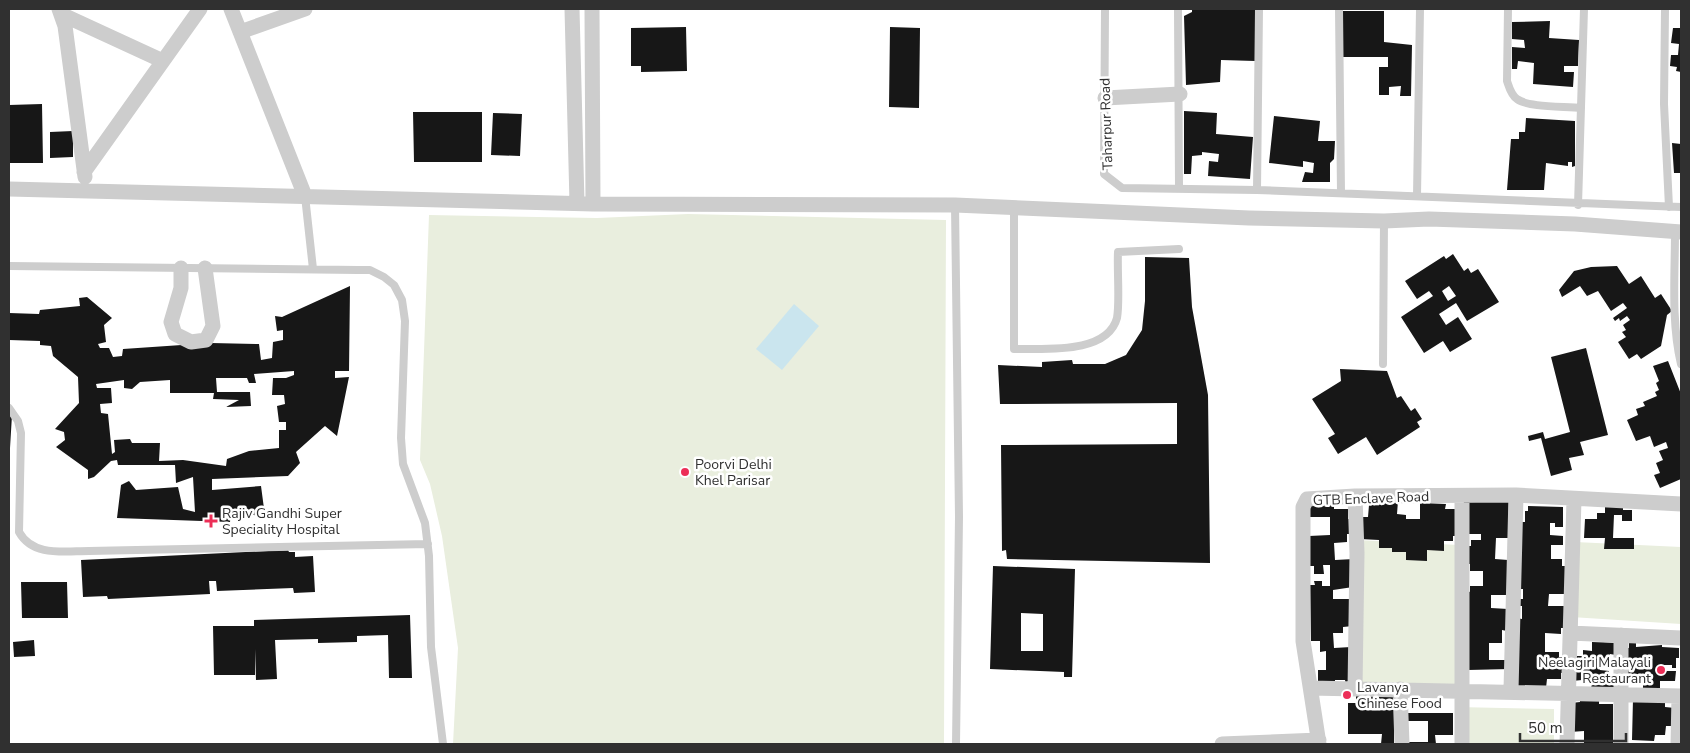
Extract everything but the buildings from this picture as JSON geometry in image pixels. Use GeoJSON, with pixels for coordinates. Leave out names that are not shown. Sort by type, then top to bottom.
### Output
{"type":"FeatureCollection","features":[{"type":"Feature","properties":{"kind":"street"},"geometry":{"type":"LineString","coordinates":[[84,172],[200,9]]}},
{"type":"Feature","properties":{"kind":"street"},"geometry":{"type":"LineString","coordinates":[[231,9],[306,196]]}},
{"type":"Feature","properties":{"kind":"street"},"geometry":{"type":"LineString","coordinates":[[240,32],[305,9]]}},
{"type":"Feature","properties":{"kind":"street"},"geometry":{"type":"LineString","coordinates":[[572,9],[585,204]]}},
{"type":"Feature","properties":{"kind":"street"},"geometry":{"type":"LineString","coordinates":[[585,204],[592,9]]}},
{"type":"Feature","properties":{"kind":"street"},"geometry":{"type":"LineString","coordinates":[[60,12],[163,61]]}},
{"type":"Feature","properties":{"kind":"street"},"geometry":{"type":"LineString","coordinates":[[60,12],[65,26],[86,190]]}},
{"type":"Feature","properties":{"kind":"street"},"geometry":{"type":"LineString","coordinates":[[1105,98],[1180,94]]}},
{"type":"Feature","properties":{"kind":"street"},"geometry":{"type":"LineString","coordinates":[[9,189],[585,204],[955,205],[1384,221],[1429,219],[1565,224],[1678,232]]}},
{"type":"Feature","properties":{"kind":"street"},"geometry":{"type":"LineString","coordinates":[[181,268],[181,288],[171,322],[175,334],[191,342],[206,340],[213,326],[205,268]]}},
{"type":"Feature","properties":{"kind":"street"},"geometry":{"type":"LineString","coordinates":[[1511,690],[1516,495]]}},
{"type":"Feature","properties":{"kind":"street","name":"GTB Enclave Road"},"geometry":{"type":"LineString","coordinates":[[1319,742],[1303,641],[1303,507],[1307,499],[1356,496],[1462,497],[1516,495],[1681,504]]}},
{"type":"Feature","properties":{"kind":"street"},"geometry":{"type":"LineString","coordinates":[[1355,689],[1358,553],[1356,496]]}},
{"type":"Feature","properties":{"kind":"street"},"geometry":{"type":"LineString","coordinates":[[1462,497],[1460,559],[1463,690],[1462,744]]}},
{"type":"Feature","properties":{"kind":"street"},"geometry":{"type":"LineString","coordinates":[[1567,744],[1570,694],[1574,499]]}},
{"type":"Feature","properties":{"kind":"street"},"geometry":{"type":"LineString","coordinates":[[1570,633],[1681,638]]}},
{"type":"Feature","properties":{"kind":"street"},"geometry":{"type":"LineString","coordinates":[[1620,635],[1621,744]]}},
{"type":"Feature","properties":{"kind":"street"},"geometry":{"type":"LineString","coordinates":[[1311,688],[1511,690],[1570,694],[1680,696],[1678,744]]}},
{"type":"Feature","properties":{"kind":"street"},"geometry":{"type":"LineString","coordinates":[[1400,689],[1402,744]]}},
{"type":"Feature","properties":{"kind":"street"},"geometry":{"type":"LineString","coordinates":[[1222,744],[1319,742]]}},
{"type":"Feature","properties":{"kind":"lane","name":"Taharpur Road"},"geometry":{"type":"LineString","coordinates":[[1105,9],[1104,174],[1122,188],[1341,193],[1578,205]]}},
{"type":"Feature","properties":{"kind":"lane"},"geometry":{"type":"LineString","coordinates":[[1178,9],[1180,94],[1179,188]]}},
{"type":"Feature","properties":{"kind":"lane"},"geometry":{"type":"LineString","coordinates":[[1257,190],[1259,9]]}},
{"type":"Feature","properties":{"kind":"lane"},"geometry":{"type":"LineString","coordinates":[[1339,9],[1341,193]]}},
{"type":"Feature","properties":{"kind":"lane"},"geometry":{"type":"LineString","coordinates":[[1417,196],[1420,9]]}},
{"type":"Feature","properties":{"kind":"lane"},"geometry":{"type":"LineString","coordinates":[[1508,9],[1507,81],[1510,90],[1517,99],[1528,103],[1581,108]]}},
{"type":"Feature","properties":{"kind":"lane"},"geometry":{"type":"LineString","coordinates":[[1584,9],[1578,205],[1681,207]]}},
{"type":"Feature","properties":{"kind":"lane"},"geometry":{"type":"LineString","coordinates":[[1665,9],[1664,104],[1669,207]]}},
{"type":"Feature","properties":{"kind":"lane"},"geometry":{"type":"LineString","coordinates":[[306,196],[313,269]]}},
{"type":"Feature","properties":{"kind":"lane"},"geometry":{"type":"LineString","coordinates":[[955,205],[959,517],[956,744]]}},
{"type":"Feature","properties":{"kind":"lane"},"geometry":{"type":"LineString","coordinates":[[1014,208],[1014,349],[1087,346],[1105,336],[1116,318],[1118,252],[1179,249]]}},
{"type":"Feature","properties":{"kind":"lane"},"geometry":{"type":"LineString","coordinates":[[1383,364],[1384,221]]}},
{"type":"Feature","properties":{"kind":"lane"},"geometry":{"type":"LineString","coordinates":[[1678,232],[1675,295],[1678,350],[1681,364]]}},
{"type":"Feature","properties":{"kind":"lane"},"geometry":{"type":"LineString","coordinates":[[9,266],[370,270],[394,285],[402,300],[405,321],[400,438],[403,464],[425,523],[428,544],[431,647],[443,744]]}},
{"type":"Feature","properties":{"kind":"lane"},"geometry":{"type":"LineString","coordinates":[[9,408],[18,421],[21,433],[19,532],[24,542],[34,548],[46,551],[89,551],[428,544]]}},
{"type":"Feature","properties":{"kind":"green space","name":"Poorvi Delhi Khel Parisar"},"geometry":{"type":"Polygon","coordinates":[[[688,214],[946,220],[944,744],[453,744],[458,648],[442,536],[430,484],[420,460],[429,215],[597,218],[688,214]]]}},
{"type":"Feature","properties":{"kind":"green space"},"geometry":{"type":"Polygon","coordinates":[[[1356,540],[1459,545],[1455,686],[1352,684],[1356,540]]]}},
{"type":"Feature","properties":{"kind":"green space"},"geometry":{"type":"Polygon","coordinates":[[[1575,542],[1681,547],[1681,624],[1571,617],[1575,542]]]}},
{"type":"Feature","properties":{"kind":"green space"},"geometry":{"type":"Polygon","coordinates":[[[1457,707],[1554,709],[1554,744],[1457,744],[1457,707]]]}},
{"type":"Feature","properties":{"kind":"water"},"geometry":{"type":"Polygon","coordinates":[[[794,304],[819,326],[782,370],[756,349],[794,304]]]}},
{"type":"Feature","properties":{"kind":"place","name":"Poorvi Delhi Khel Parisar"},"geometry":{"type":"Point","coordinates":[685,472]}},
{"type":"Feature","properties":{"kind":"place","name":"Rajiv Gandhi Super Speciality Hospital"},"geometry":{"type":"Point","coordinates":[211,521]}},
{"type":"Feature","properties":{"kind":"place","name":"Neelagiri Malayali Restaurant"},"geometry":{"type":"Point","coordinates":[1661,670]}},
{"type":"Feature","properties":{"kind":"place","name":"Lavanya Chinese Food"},"geometry":{"type":"Point","coordinates":[1347,695]}}]}
